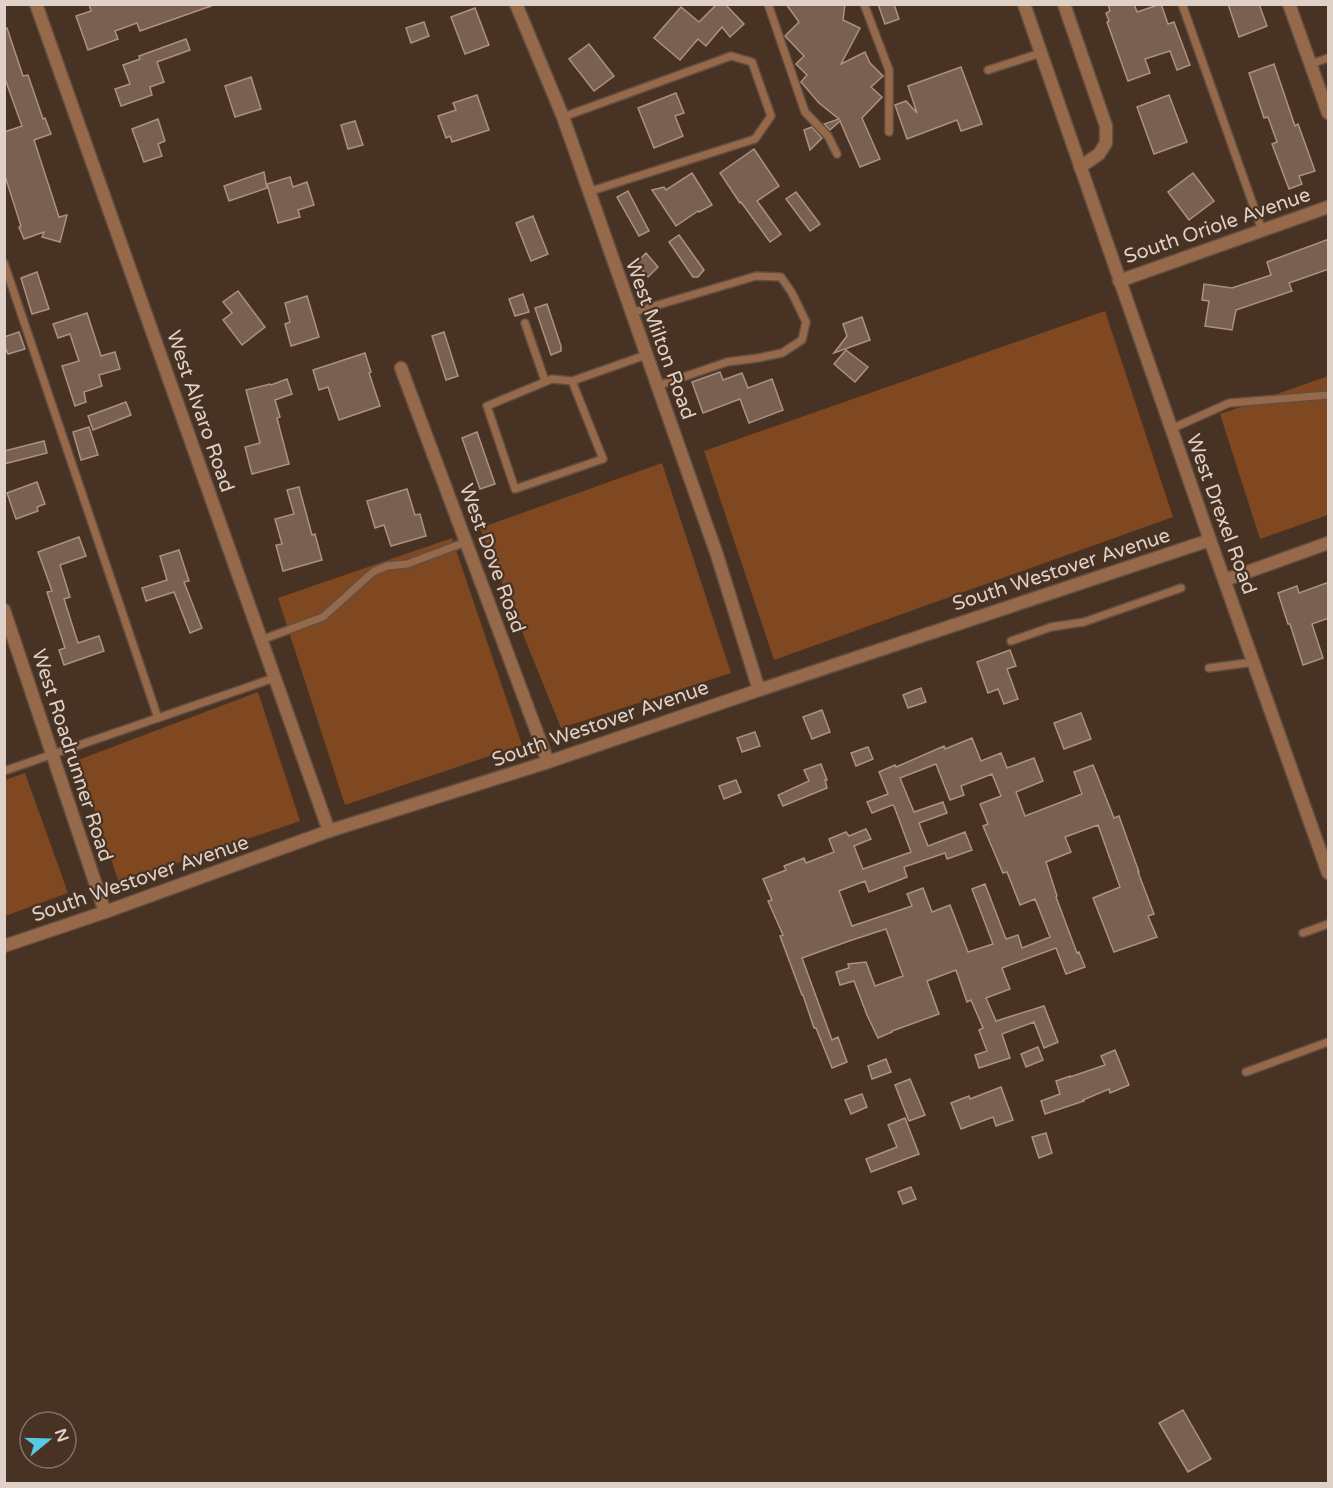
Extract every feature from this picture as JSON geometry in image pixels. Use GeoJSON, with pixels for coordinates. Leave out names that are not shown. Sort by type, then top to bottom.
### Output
{"type":"FeatureCollection","features":[{"type":"Feature","properties":{"kind":"street","name":"West Alvaro Road"},"geometry":{"type":"LineString","coordinates":[[36,4],[329,831]]}},
{"type":"Feature","properties":{"kind":"street","name":"West Milton Road"},"geometry":{"type":"LineString","coordinates":[[516,4],[562,117],[717,555],[759,690]]}},
{"type":"Feature","properties":{"kind":"street","name":"West Drexel Road"},"geometry":{"type":"LineString","coordinates":[[1024,4],[1119,281],[1329,873]]}},
{"type":"Feature","properties":{"kind":"street"},"geometry":{"type":"LineString","coordinates":[[1064,4],[1106,126],[1106,143],[1099,154],[1080,167]]}},
{"type":"Feature","properties":{"kind":"street"},"geometry":{"type":"LineString","coordinates":[[1289,4],[1329,113]]}},
{"type":"Feature","properties":{"kind":"street","name":"South Oriole Avenue"},"geometry":{"type":"LineString","coordinates":[[1119,281],[1329,207]]}},
{"type":"Feature","properties":{"kind":"street","name":"West Dove Road"},"geometry":{"type":"LineString","coordinates":[[401,368],[548,762]]}},
{"type":"Feature","properties":{"kind":"street","name":"South Westover Avenue"},"geometry":{"type":"LineString","coordinates":[[4,946],[329,831],[548,762],[1210,540]]}},
{"type":"Feature","properties":{"kind":"street"},"geometry":{"type":"LineString","coordinates":[[1225,580],[1329,543]]}},
{"type":"Feature","properties":{"kind":"street","name":"West Roadrunner Road"},"geometry":{"type":"LineString","coordinates":[[4,610],[105,912]]}},
{"type":"Feature","properties":{"kind":"lane"},"geometry":{"type":"LineString","coordinates":[[768,4],[805,112],[828,136],[837,154]]}},
{"type":"Feature","properties":{"kind":"lane"},"geometry":{"type":"LineString","coordinates":[[864,4],[889,70],[889,132]]}},
{"type":"Feature","properties":{"kind":"lane"},"geometry":{"type":"LineString","coordinates":[[1182,4],[1262,230]]}},
{"type":"Feature","properties":{"kind":"lane"},"geometry":{"type":"LineString","coordinates":[[988,70],[1041,53]]}},
{"type":"Feature","properties":{"kind":"lane"},"geometry":{"type":"LineString","coordinates":[[562,117],[731,56],[752,62],[771,116],[755,139],[588,192]]}},
{"type":"Feature","properties":{"kind":"lane"},"geometry":{"type":"LineString","coordinates":[[1311,64],[1329,58]]}},
{"type":"Feature","properties":{"kind":"lane"},"geometry":{"type":"LineString","coordinates":[[4,263],[158,718]]}},
{"type":"Feature","properties":{"kind":"lane"},"geometry":{"type":"LineString","coordinates":[[631,313],[756,276],[781,277],[792,293],[806,322],[802,340],[782,353],[727,362],[657,386]]}},
{"type":"Feature","properties":{"kind":"lane"},"geometry":{"type":"LineString","coordinates":[[525,323],[545,381]]}},
{"type":"Feature","properties":{"kind":"lane"},"geometry":{"type":"LineString","coordinates":[[572,381],[603,459],[515,489],[487,406],[545,381],[552,379],[572,381],[646,355]]}},
{"type":"Feature","properties":{"kind":"lane"},"geometry":{"type":"LineString","coordinates":[[1171,429],[1230,403],[1329,394]]}},
{"type":"Feature","properties":{"kind":"lane"},"geometry":{"type":"LineString","coordinates":[[261,640],[323,617],[373,572],[387,566],[406,564],[466,542]]}},
{"type":"Feature","properties":{"kind":"lane"},"geometry":{"type":"LineString","coordinates":[[1011,641],[1051,627],[1084,622],[1181,588]]}},
{"type":"Feature","properties":{"kind":"lane"},"geometry":{"type":"LineString","coordinates":[[1209,668],[1254,662]]}},
{"type":"Feature","properties":{"kind":"lane"},"geometry":{"type":"LineString","coordinates":[[4,771],[274,678]]}},
{"type":"Feature","properties":{"kind":"lane"},"geometry":{"type":"LineString","coordinates":[[1303,933],[1329,924]]}},
{"type":"Feature","properties":{"kind":"lane"},"geometry":{"type":"LineString","coordinates":[[1245,1071],[1329,1042]]}},
{"type":"Feature","properties":{"kind":"shaded area"},"geometry":{"type":"Polygon","coordinates":[[[1105,311],[1173,517],[774,660],[704,451],[1105,311]]]}},
{"type":"Feature","properties":{"kind":"shaded area"},"geometry":{"type":"Polygon","coordinates":[[[1328,376],[1328,515],[1260,539],[1220,414],[1328,376]]]}},
{"type":"Feature","properties":{"kind":"shaded area"},"geometry":{"type":"Polygon","coordinates":[[[662,463],[731,673],[561,728],[480,528],[662,463]]]}},
{"type":"Feature","properties":{"kind":"shaded area"},"geometry":{"type":"Polygon","coordinates":[[[452,538],[522,745],[345,805],[278,598],[452,538]]]}},
{"type":"Feature","properties":{"kind":"shaded area"},"geometry":{"type":"Polygon","coordinates":[[[258,692],[300,821],[119,883],[78,760],[258,692]]]}},
{"type":"Feature","properties":{"kind":"shaded area"},"geometry":{"type":"Polygon","coordinates":[[[25,773],[68,893],[5,916],[5,780],[25,773]]]}},
{"type":"Feature","properties":{"kind":"building"},"geometry":{"type":"Polygon","coordinates":[[[89,4],[210,4],[211,6],[140,31],[137,23],[115,31],[118,39],[88,50],[76,16],[91,11],[89,4]]]}},
{"type":"Feature","properties":{"kind":"building"},"geometry":{"type":"Polygon","coordinates":[[[717,4],[725,4],[744,24],[730,37],[722,27],[706,46],[698,39],[680,60],[654,38],[681,7],[699,22],[717,4]]]}},
{"type":"Feature","properties":{"kind":"building"},"geometry":{"type":"Polygon","coordinates":[[[786,4],[845,4],[843,20],[860,28],[841,64],[865,52],[870,63],[883,76],[871,87],[882,97],[862,118],[880,159],[860,167],[840,121],[830,130],[824,124],[839,119],[819,103],[801,82],[807,75],[796,64],[804,56],[785,36],[799,22],[786,4]]]}},
{"type":"Feature","properties":{"kind":"building"},"geometry":{"type":"Polygon","coordinates":[[[878,4],[894,4],[899,19],[885,24],[878,4]]]}},
{"type":"Feature","properties":{"kind":"building"},"geometry":{"type":"Polygon","coordinates":[[[1108,4],[1134,4],[1137,12],[1161,4],[1168,24],[1174,22],[1190,65],[1177,70],[1170,51],[1145,59],[1150,73],[1128,81],[1107,22],[1109,21],[1106,13],[1110,11],[1108,4]]]}},
{"type":"Feature","properties":{"kind":"building"},"geometry":{"type":"Polygon","coordinates":[[[1228,4],[1259,4],[1267,26],[1239,37],[1228,4]]]}},
{"type":"Feature","properties":{"kind":"building"},"geometry":{"type":"Polygon","coordinates":[[[475,8],[489,45],[465,54],[451,17],[475,8]]]}},
{"type":"Feature","properties":{"kind":"building"},"geometry":{"type":"Polygon","coordinates":[[[424,22],[429,36],[411,43],[406,28],[424,22]]]}},
{"type":"Feature","properties":{"kind":"building"},"geometry":{"type":"Polygon","coordinates":[[[4,28],[7,28],[23,76],[28,75],[43,119],[45,118],[51,134],[34,140],[59,217],[67,215],[60,242],[42,237],[44,232],[24,239],[4,173],[4,132],[22,126],[4,76],[4,28]]]}},
{"type":"Feature","properties":{"kind":"building"},"geometry":{"type":"Polygon","coordinates":[[[186,39],[190,50],[157,62],[164,82],[150,87],[152,95],[121,106],[115,89],[130,84],[123,65],[140,59],[139,56],[186,39]]]}},
{"type":"Feature","properties":{"kind":"building"},"geometry":{"type":"Polygon","coordinates":[[[589,44],[614,76],[594,91],[569,59],[589,44]]]}},
{"type":"Feature","properties":{"kind":"building"},"geometry":{"type":"Polygon","coordinates":[[[1274,64],[1295,126],[1298,124],[1315,171],[1299,176],[1302,184],[1289,189],[1272,144],[1277,142],[1268,117],[1264,118],[1249,73],[1274,64]]]}},
{"type":"Feature","properties":{"kind":"building"},"geometry":{"type":"Polygon","coordinates":[[[961,67],[982,124],[961,131],[957,120],[907,139],[895,105],[906,101],[917,113],[908,86],[961,67]]]}},
{"type":"Feature","properties":{"kind":"building"},"geometry":{"type":"Polygon","coordinates":[[[251,77],[261,109],[235,117],[225,86],[251,77]]]}},
{"type":"Feature","properties":{"kind":"building"},"geometry":{"type":"Polygon","coordinates":[[[676,93],[684,113],[675,116],[683,136],[654,148],[638,108],[676,93]]]}},
{"type":"Feature","properties":{"kind":"building"},"geometry":{"type":"Polygon","coordinates":[[[477,95],[489,130],[452,142],[450,136],[446,138],[438,116],[456,110],[453,103],[477,95]]]}},
{"type":"Feature","properties":{"kind":"building"},"geometry":{"type":"Polygon","coordinates":[[[1169,95],[1187,142],[1154,154],[1137,107],[1169,95]]]}},
{"type":"Feature","properties":{"kind":"building"},"geometry":{"type":"Polygon","coordinates":[[[158,119],[165,141],[158,144],[162,156],[144,162],[132,129],[158,119]]]}},
{"type":"Feature","properties":{"kind":"building"},"geometry":{"type":"Polygon","coordinates":[[[355,121],[363,145],[348,149],[341,125],[355,121]]]}},
{"type":"Feature","properties":{"kind":"building"},"geometry":{"type":"Polygon","coordinates":[[[812,127],[822,138],[810,150],[804,130],[812,127]]]}},
{"type":"Feature","properties":{"kind":"building"},"geometry":{"type":"Polygon","coordinates":[[[754,149],[779,186],[757,201],[781,234],[770,242],[720,173],[754,149]]]}},
{"type":"Feature","properties":{"kind":"building"},"geometry":{"type":"Polygon","coordinates":[[[264,172],[267,188],[229,201],[224,186],[264,172]]]}},
{"type":"Feature","properties":{"kind":"building"},"geometry":{"type":"Polygon","coordinates":[[[692,173],[712,205],[698,211],[676,226],[652,190],[664,187],[666,190],[692,173]]]}},
{"type":"Feature","properties":{"kind":"building"},"geometry":{"type":"Polygon","coordinates":[[[1193,173],[1214,201],[1189,220],[1168,192],[1193,173]]]}},
{"type":"Feature","properties":{"kind":"building"},"geometry":{"type":"Polygon","coordinates":[[[290,177],[293,187],[307,182],[314,205],[298,210],[300,217],[278,223],[267,184],[290,177]]]}},
{"type":"Feature","properties":{"kind":"building"},"geometry":{"type":"Polygon","coordinates":[[[628,191],[649,231],[639,236],[617,197],[628,191]]]}},
{"type":"Feature","properties":{"kind":"building"},"geometry":{"type":"Polygon","coordinates":[[[796,192],[820,224],[810,231],[786,199],[796,192]]]}},
{"type":"Feature","properties":{"kind":"building"},"geometry":{"type":"Polygon","coordinates":[[[533,216],[548,254],[531,261],[516,223],[533,216]]]}},
{"type":"Feature","properties":{"kind":"building"},"geometry":{"type":"Polygon","coordinates":[[[679,235],[704,270],[698,277],[693,277],[669,242],[679,235]]]}},
{"type":"Feature","properties":{"kind":"building"},"geometry":{"type":"Polygon","coordinates":[[[1329,239],[1329,269],[1289,283],[1292,291],[1236,310],[1232,330],[1205,326],[1209,301],[1202,300],[1204,284],[1232,288],[1271,275],[1267,262],[1329,239]]]}},
{"type":"Feature","properties":{"kind":"building"},"geometry":{"type":"Polygon","coordinates":[[[646,253],[658,267],[648,277],[636,263],[646,253]]]}},
{"type":"Feature","properties":{"kind":"building"},"geometry":{"type":"Polygon","coordinates":[[[37,272],[49,309],[32,314],[21,278],[37,272]]]}},
{"type":"Feature","properties":{"kind":"building"},"geometry":{"type":"Polygon","coordinates":[[[238,291],[265,327],[242,345],[223,320],[232,313],[223,302],[238,291]]]}},
{"type":"Feature","properties":{"kind":"building"},"geometry":{"type":"Polygon","coordinates":[[[523,294],[529,312],[515,316],[509,299],[523,294]]]}},
{"type":"Feature","properties":{"kind":"building"},"geometry":{"type":"Polygon","coordinates":[[[307,296],[319,337],[291,346],[285,324],[290,322],[285,303],[307,296]]]}},
{"type":"Feature","properties":{"kind":"building"},"geometry":{"type":"Polygon","coordinates":[[[547,304],[561,346],[561,351],[551,355],[535,308],[547,304]]]}},
{"type":"Feature","properties":{"kind":"building"},"geometry":{"type":"Polygon","coordinates":[[[87,313],[101,356],[115,352],[120,369],[99,375],[102,386],[84,392],[86,402],[75,406],[62,366],[79,361],[70,334],[58,338],[53,324],[87,313]]]}},
{"type":"Feature","properties":{"kind":"building"},"geometry":{"type":"Polygon","coordinates":[[[862,317],[870,340],[834,353],[847,336],[843,324],[862,317]]]}},
{"type":"Feature","properties":{"kind":"building"},"geometry":{"type":"Polygon","coordinates":[[[19,332],[25,349],[8,354],[4,345],[4,337],[19,332]]]}},
{"type":"Feature","properties":{"kind":"building"},"geometry":{"type":"Polygon","coordinates":[[[444,332],[458,376],[446,380],[432,336],[444,332]]]}},
{"type":"Feature","properties":{"kind":"building"},"geometry":{"type":"Polygon","coordinates":[[[846,350],[868,367],[855,382],[834,364],[846,350]]]}},
{"type":"Feature","properties":{"kind":"building"},"geometry":{"type":"Polygon","coordinates":[[[365,353],[380,406],[339,420],[328,387],[319,390],[313,370],[365,353]]]}},
{"type":"Feature","properties":{"kind":"building"},"geometry":{"type":"Polygon","coordinates":[[[720,372],[723,380],[742,373],[748,388],[772,379],[783,410],[749,423],[740,399],[703,413],[692,382],[720,372]]]}},
{"type":"Feature","properties":{"kind":"building"},"geometry":{"type":"Polygon","coordinates":[[[287,379],[292,394],[275,400],[280,417],[277,418],[289,464],[252,474],[245,447],[260,443],[246,390],[287,379]]]}},
{"type":"Feature","properties":{"kind":"building"},"geometry":{"type":"Polygon","coordinates":[[[126,402],[131,415],[93,430],[88,416],[126,402]]]}},
{"type":"Feature","properties":{"kind":"building"},"geometry":{"type":"Polygon","coordinates":[[[89,427],[98,455],[81,460],[73,432],[89,427]]]}},
{"type":"Feature","properties":{"kind":"building"},"geometry":{"type":"Polygon","coordinates":[[[477,432],[495,484],[480,489],[462,438],[477,432]]]}},
{"type":"Feature","properties":{"kind":"building"},"geometry":{"type":"Polygon","coordinates":[[[44,441],[47,453],[4,464],[4,451],[44,441]]]}},
{"type":"Feature","properties":{"kind":"building"},"geometry":{"type":"Polygon","coordinates":[[[37,482],[45,504],[37,507],[38,511],[16,519],[7,493],[37,482]]]}},
{"type":"Feature","properties":{"kind":"building"},"geometry":{"type":"Polygon","coordinates":[[[299,487],[312,535],[315,534],[322,560],[283,571],[276,545],[282,544],[275,519],[294,514],[287,490],[299,487]]]}},
{"type":"Feature","properties":{"kind":"building"},"geometry":{"type":"Polygon","coordinates":[[[407,489],[415,515],[420,514],[426,536],[391,546],[384,525],[375,528],[367,501],[407,489]]]}},
{"type":"Feature","properties":{"kind":"building"},"geometry":{"type":"Polygon","coordinates":[[[79,537],[86,556],[60,565],[70,597],[64,599],[78,643],[99,636],[104,651],[64,665],[59,650],[65,648],[47,592],[52,591],[38,552],[79,537]]]}},
{"type":"Feature","properties":{"kind":"building"},"geometry":{"type":"Polygon","coordinates":[[[179,550],[189,581],[184,582],[202,628],[190,633],[174,592],[146,601],[142,588],[167,580],[160,556],[179,550]]]}},
{"type":"Feature","properties":{"kind":"building"},"geometry":{"type":"Polygon","coordinates":[[[1329,582],[1329,618],[1312,624],[1323,658],[1303,665],[1278,593],[1297,586],[1299,593],[1329,582]]]}},
{"type":"Feature","properties":{"kind":"building"},"geometry":{"type":"Polygon","coordinates":[[[1010,650],[1016,666],[1007,669],[1018,699],[1004,704],[998,689],[988,693],[977,662],[1010,650]]]}},
{"type":"Feature","properties":{"kind":"building"},"geometry":{"type":"Polygon","coordinates":[[[921,688],[926,702],[908,708],[903,695],[921,688]]]}},
{"type":"Feature","properties":{"kind":"building"},"geometry":{"type":"Polygon","coordinates":[[[822,710],[830,732],[812,739],[803,717],[822,710]]]}},
{"type":"Feature","properties":{"kind":"building"},"geometry":{"type":"Polygon","coordinates":[[[1081,713],[1091,739],[1064,749],[1054,723],[1081,713]]]}},
{"type":"Feature","properties":{"kind":"building"},"geometry":{"type":"Polygon","coordinates":[[[755,732],[760,746],[742,752],[737,738],[755,732]]]}},
{"type":"Feature","properties":{"kind":"building"},"geometry":{"type":"Polygon","coordinates":[[[972,738],[981,761],[1001,753],[1007,768],[1034,758],[1043,781],[1016,792],[1025,816],[1082,794],[1074,772],[1093,765],[1114,818],[1119,816],[1154,914],[1148,916],[1157,937],[1114,952],[1093,898],[1120,887],[1098,825],[1065,837],[1071,852],[1046,862],[1056,897],[1077,953],[1079,952],[1085,967],[1066,974],[1056,948],[1002,968],[1010,989],[986,998],[996,1021],[1044,1006],[1058,1042],[1044,1048],[1034,1022],[1002,1034],[1010,1058],[979,1068],[975,1055],[987,1051],[979,1030],[983,1028],[971,1000],[967,1002],[956,970],[927,981],[939,1014],[878,1038],[854,981],[840,985],[836,972],[849,968],[848,964],[866,962],[875,986],[903,976],[886,929],[802,958],[832,1040],[838,1037],[847,1062],[832,1068],[816,1028],[814,1028],[780,936],[783,935],[768,901],[772,900],[763,879],[786,870],[784,866],[804,858],[806,863],[834,852],[829,839],[846,832],[849,836],[866,829],[871,839],[854,846],[863,869],[911,852],[894,806],[872,813],[867,802],[888,794],[879,772],[944,746],[945,749],[972,738]],[[936,764],[900,778],[914,812],[943,802],[947,813],[919,823],[928,846],[965,832],[972,850],[947,859],[945,853],[904,867],[907,877],[869,892],[865,881],[839,891],[852,926],[912,906],[907,894],[923,888],[932,912],[950,905],[968,952],[993,944],[972,889],[985,884],[1006,939],[1018,935],[1022,948],[1050,937],[1035,899],[1020,905],[1007,872],[1003,873],[983,826],[988,824],[980,804],[1001,796],[992,774],[961,786],[964,795],[950,800],[936,764]]]}},
{"type":"Feature","properties":{"kind":"building"},"geometry":{"type":"Polygon","coordinates":[[[868,747],[873,759],[856,766],[851,753],[868,747]]]}},
{"type":"Feature","properties":{"kind":"building"},"geometry":{"type":"Polygon","coordinates":[[[821,764],[827,780],[825,780],[827,788],[783,806],[778,795],[809,781],[804,770],[821,764]]]}},
{"type":"Feature","properties":{"kind":"building"},"geometry":{"type":"Polygon","coordinates":[[[736,780],[741,792],[724,799],[719,786],[736,780]]]}},
{"type":"Feature","properties":{"kind":"building"},"geometry":{"type":"Polygon","coordinates":[[[1038,1047],[1043,1060],[1026,1067],[1021,1054],[1038,1047]]]}},
{"type":"Feature","properties":{"kind":"building"},"geometry":{"type":"Polygon","coordinates":[[[1115,1050],[1129,1085],[1110,1093],[1109,1089],[1084,1101],[1045,1114],[1041,1101],[1060,1094],[1056,1081],[1105,1065],[1101,1056],[1115,1050]]]}},
{"type":"Feature","properties":{"kind":"building"},"geometry":{"type":"Polygon","coordinates":[[[886,1059],[891,1072],[872,1079],[868,1066],[886,1059]]]}},
{"type":"Feature","properties":{"kind":"building"},"geometry":{"type":"Polygon","coordinates":[[[910,1079],[925,1115],[909,1121],[895,1085],[910,1079]]]}},
{"type":"Feature","properties":{"kind":"building"},"geometry":{"type":"Polygon","coordinates":[[[1001,1087],[1013,1120],[996,1126],[993,1117],[961,1129],[951,1103],[969,1096],[970,1099],[1001,1087]]]}},
{"type":"Feature","properties":{"kind":"building"},"geometry":{"type":"Polygon","coordinates":[[[862,1094],[867,1107],[851,1114],[845,1100],[862,1094]]]}},
{"type":"Feature","properties":{"kind":"building"},"geometry":{"type":"Polygon","coordinates":[[[905,1118],[919,1154],[871,1172],[866,1159],[897,1147],[888,1125],[905,1118]]]}},
{"type":"Feature","properties":{"kind":"building"},"geometry":{"type":"Polygon","coordinates":[[[1046,1133],[1052,1153],[1039,1158],[1032,1137],[1046,1133]]]}},
{"type":"Feature","properties":{"kind":"building"},"geometry":{"type":"Polygon","coordinates":[[[911,1187],[916,1199],[903,1204],[898,1192],[911,1187]]]}},
{"type":"Feature","properties":{"kind":"building"},"geometry":{"type":"Polygon","coordinates":[[[1183,1410],[1211,1459],[1188,1472],[1159,1423],[1183,1410]]]}}]}
